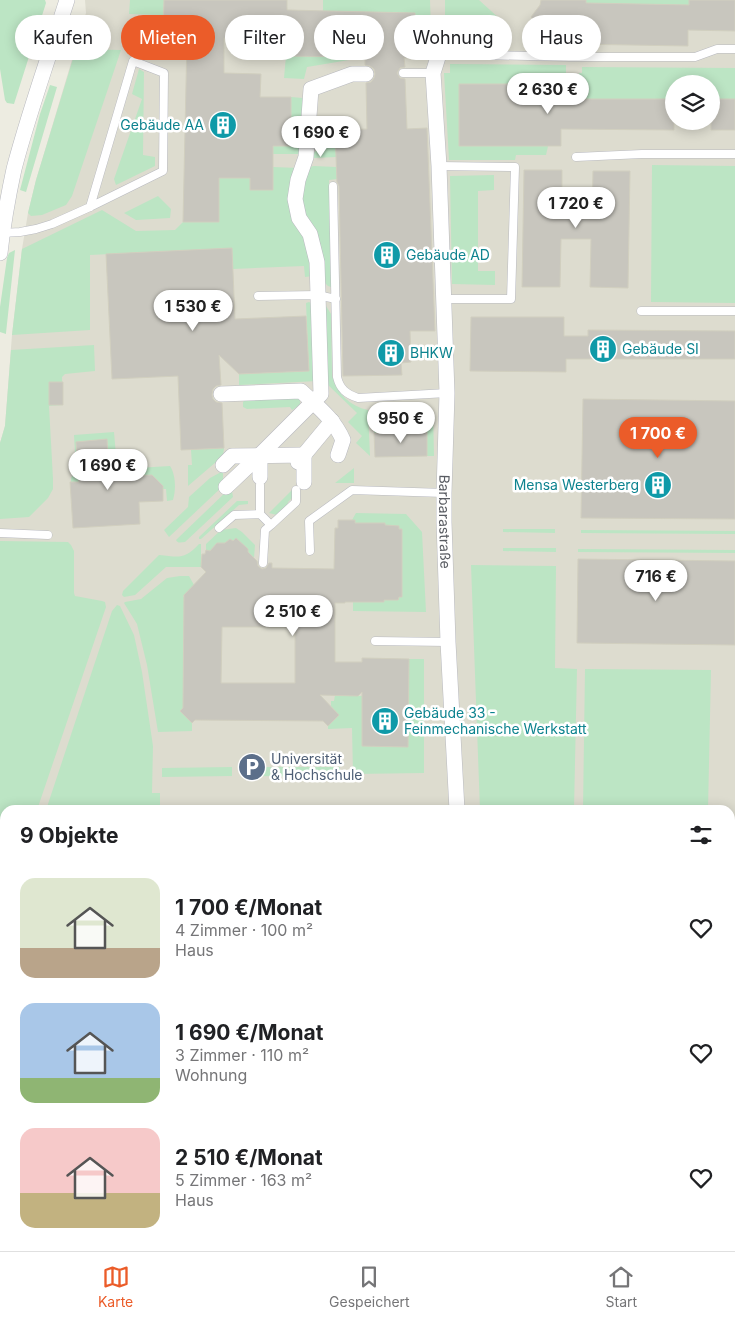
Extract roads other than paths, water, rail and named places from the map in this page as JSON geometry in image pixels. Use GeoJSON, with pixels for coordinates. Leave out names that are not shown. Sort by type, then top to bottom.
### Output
{"type":"FeatureCollection","features":[{"type":"Feature","properties":{"kind":"street"},"geometry":{"type":"LineString","coordinates":[[0,253],[7,167],[31,111],[67,0]]}},
{"type":"Feature","properties":{"kind":"street","name":"Barbarastraße"},"geometry":{"type":"LineString","coordinates":[[437,60],[432,73],[439,166],[444,299],[447,393],[444,493],[448,642],[457,805]]}},
{"type":"Feature","properties":{"kind":"street"},"geometry":{"type":"LineString","coordinates":[[226,486],[260,456],[321,394],[317,262],[310,234],[300,218],[295,199],[298,180],[306,157],[307,89],[352,74],[366,74]]}},
{"type":"Feature","properties":{"kind":"street"},"geometry":{"type":"LineString","coordinates":[[221,394],[302,391],[338,429],[343,440],[338,456]]}},
{"type":"Feature","properties":{"kind":"street"},"geometry":{"type":"LineString","coordinates":[[299,484],[296,464],[332,421]]}},
{"type":"Feature","properties":{"kind":"street"},"geometry":{"type":"LineString","coordinates":[[224,465],[232,456],[304,455]]}},
{"type":"Feature","properties":{"kind":"street"},"geometry":{"type":"LineString","coordinates":[[260,456],[260,481]]}},
{"type":"Feature","properties":{"kind":"lane"},"geometry":{"type":"LineString","coordinates":[[512,56],[695,57],[717,49],[735,49]]}},
{"type":"Feature","properties":{"kind":"lane"},"geometry":{"type":"LineString","coordinates":[[2,233],[20,232],[52,224],[90,207],[163,171],[164,73],[134,61],[90,207]]}},
{"type":"Feature","properties":{"kind":"lane"},"geometry":{"type":"LineString","coordinates":[[403,74],[432,73]]}},
{"type":"Feature","properties":{"kind":"lane"},"geometry":{"type":"LineString","coordinates":[[576,157],[642,154],[735,154]]}},
{"type":"Feature","properties":{"kind":"lane"},"geometry":{"type":"LineString","coordinates":[[439,166],[515,167],[511,299],[444,299]]}},
{"type":"Feature","properties":{"kind":"lane"},"geometry":{"type":"LineString","coordinates":[[333,186],[337,377],[339,385],[351,396],[358,398],[447,393]]}},
{"type":"Feature","properties":{"kind":"lane"},"geometry":{"type":"LineString","coordinates":[[258,296],[317,295],[336,299]]}},
{"type":"Feature","properties":{"kind":"lane"},"geometry":{"type":"LineString","coordinates":[[640,311],[735,311]]}},
{"type":"Feature","properties":{"kind":"lane"},"geometry":{"type":"LineString","coordinates":[[260,481],[260,514],[271,525]]}},
{"type":"Feature","properties":{"kind":"lane"},"geometry":{"type":"LineString","coordinates":[[263,563],[265,530],[296,502],[299,484]]}},
{"type":"Feature","properties":{"kind":"lane"},"geometry":{"type":"LineString","coordinates":[[310,551],[309,521],[352,490],[444,493]]}},
{"type":"Feature","properties":{"kind":"lane"},"geometry":{"type":"LineString","coordinates":[[219,528],[234,514],[260,514]]}},
{"type":"Feature","properties":{"kind":"lane"},"geometry":{"type":"LineString","coordinates":[[0,533],[48,535]]}},
{"type":"Feature","properties":{"kind":"lane"},"geometry":{"type":"LineString","coordinates":[[375,641],[448,642]]}},
{"type":"Feature","properties":{"kind":"place","name":"Gebäude AA"},"geometry":{"type":"Point","coordinates":[223,125]}},
{"type":"Feature","properties":{"kind":"place","name":"Gebäude AD"},"geometry":{"type":"Point","coordinates":[387,255]}},
{"type":"Feature","properties":{"kind":"place","name":"Gebäude SI"},"geometry":{"type":"Point","coordinates":[603,349]}},
{"type":"Feature","properties":{"kind":"place","name":"BHKW"},"geometry":{"type":"Point","coordinates":[391,353]}},
{"type":"Feature","properties":{"kind":"place","name":"Mensa Westerberg"},"geometry":{"type":"Point","coordinates":[658,485]}},
{"type":"Feature","properties":{"kind":"place","name":"Gebäude 33 - Feinmechanische Werkstatt"},"geometry":{"type":"Point","coordinates":[385,721]}},
{"type":"Feature","properties":{"kind":"place","name":"Universität & Hochschule"},"geometry":{"type":"Point","coordinates":[252,767]}}]}
